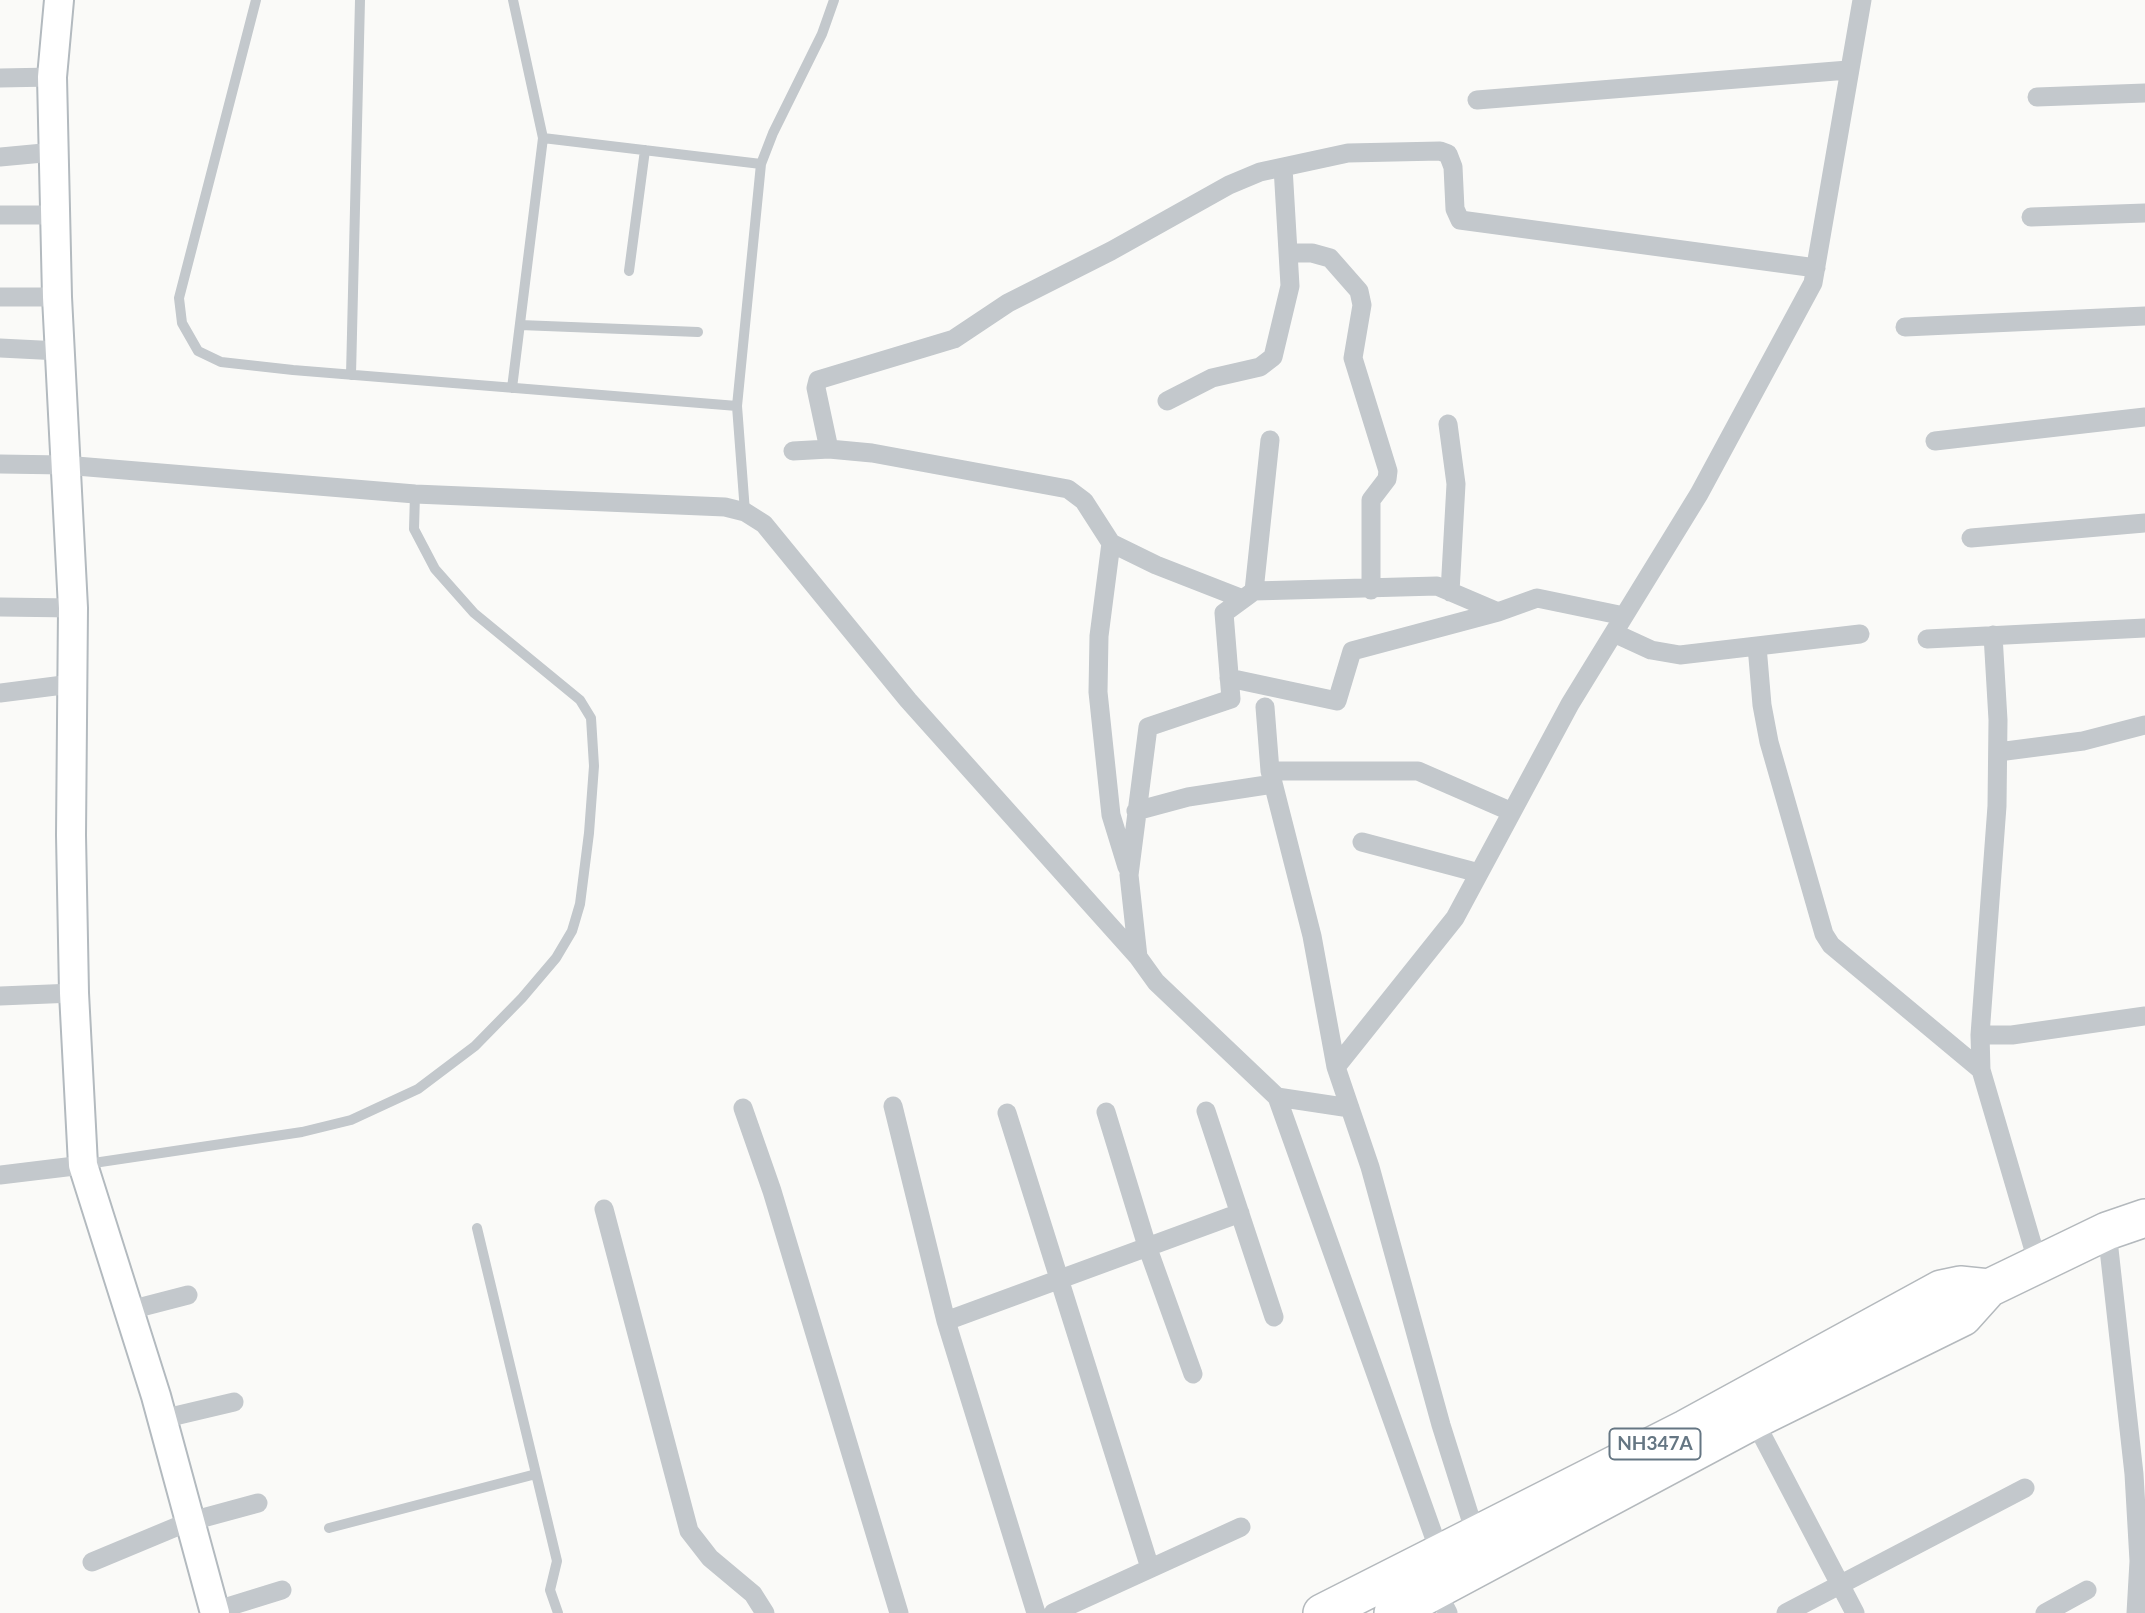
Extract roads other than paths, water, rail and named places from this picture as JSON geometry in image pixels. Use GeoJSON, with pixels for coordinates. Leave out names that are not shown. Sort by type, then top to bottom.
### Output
{"type":"FeatureCollection","features":[{"type":"Feature","properties":{"kind":"highway","name":"NH347A"},"geometry":{"type":"LineString","coordinates":[[1393,1613],[1754,1420],[1963,1317],[1989,1287],[2107,1231],[2145,1218]]}},
{"type":"Feature","properties":{"kind":"highway","name":"NH347A"},"geometry":{"type":"LineString","coordinates":[[1322,1613],[1444,1585],[1476,1536],[1685,1429],[1941,1289],[1959,1285],[1989,1287]]}},
{"type":"Feature","properties":{"kind":"street"},"geometry":{"type":"LineString","coordinates":[[59,0],[52,77],[57,297],[73,608],[71,684],[74,993],[83,1165],[162,1419],[214,1612],[282,1590]]}},
{"type":"Feature","properties":{"kind":"street"},"geometry":{"type":"LineString","coordinates":[[1336,1067],[1455,918],[1570,704],[1705,482],[1813,283],[1861,0]]}},
{"type":"Feature","properties":{"kind":"street"},"geometry":{"type":"LineString","coordinates":[[1477,100],[1848,70]]}},
{"type":"Feature","properties":{"kind":"street"},"geometry":{"type":"LineString","coordinates":[[0,78],[52,77]]}},
{"type":"Feature","properties":{"kind":"street"},"geometry":{"type":"LineString","coordinates":[[2037,97],[2145,93]]}},
{"type":"Feature","properties":{"kind":"street"},"geometry":{"type":"LineString","coordinates":[[829,449],[816,388],[818,380],[954,339],[1008,303],[1111,251],[1228,185],[1283,167],[1348,153],[1440,151],[1448,154],[1453,167],[1455,209],[1460,220],[1816,268]]}},
{"type":"Feature","properties":{"kind":"street"},"geometry":{"type":"LineString","coordinates":[[0,157],[54,152]]}},
{"type":"Feature","properties":{"kind":"street"},"geometry":{"type":"LineString","coordinates":[[1167,401],[1212,379],[1260,367],[1273,356],[1290,286],[1283,167]]}},
{"type":"Feature","properties":{"kind":"street"},"geometry":{"type":"LineString","coordinates":[[2031,217],[2145,212]]}},
{"type":"Feature","properties":{"kind":"street"},"geometry":{"type":"LineString","coordinates":[[0,215],[55,215]]}},
{"type":"Feature","properties":{"kind":"street"},"geometry":{"type":"LineString","coordinates":[[1288,253],[1312,253],[1330,258],[1359,291],[1362,305],[1353,358],[1388,471],[1387,480],[1371,500],[1371,590]]}},
{"type":"Feature","properties":{"kind":"street"},"geometry":{"type":"LineString","coordinates":[[0,297],[57,297]]}},
{"type":"Feature","properties":{"kind":"street"},"geometry":{"type":"LineString","coordinates":[[1905,327],[2145,316]]}},
{"type":"Feature","properties":{"kind":"street"},"geometry":{"type":"LineString","coordinates":[[0,348],[60,351]]}},
{"type":"Feature","properties":{"kind":"street"},"geometry":{"type":"LineString","coordinates":[[1935,440],[2145,416]]}},
{"type":"Feature","properties":{"kind":"street"},"geometry":{"type":"LineString","coordinates":[[1448,424],[1456,484],[1450,592]]}},
{"type":"Feature","properties":{"kind":"street"},"geometry":{"type":"LineString","coordinates":[[1129,875],[1148,727],[1231,699],[1224,613],[1248,595],[1270,440]]}},
{"type":"Feature","properties":{"kind":"street"},"geometry":{"type":"LineString","coordinates":[[793,451],[829,449],[919,461],[1068,489],[1084,501],[1111,543],[1156,565],[1248,595],[1322,587],[1371,590],[1437,586],[1498,612]]}},
{"type":"Feature","properties":{"kind":"street"},"geometry":{"type":"LineString","coordinates":[[0,464],[64,466],[415,494],[725,507],[745,512],[764,524],[908,700],[1139,957],[1156,982],[1277,1097],[1444,1585]]}},
{"type":"Feature","properties":{"kind":"street"},"geometry":{"type":"LineString","coordinates":[[1971,538],[2145,523]]}},
{"type":"Feature","properties":{"kind":"street"},"geometry":{"type":"LineString","coordinates":[[1111,543],[1099,636],[1098,692],[1111,816],[1129,875],[1139,957]]}},
{"type":"Feature","properties":{"kind":"street"},"geometry":{"type":"LineString","coordinates":[[1229,678],[1337,701],[1352,651],[1498,612],[1537,598],[1619,624],[1651,650],[1679,655],[1860,634]]}},
{"type":"Feature","properties":{"kind":"street"},"geometry":{"type":"LineString","coordinates":[[0,607],[73,608]]}},
{"type":"Feature","properties":{"kind":"street"},"geometry":{"type":"LineString","coordinates":[[1927,639],[2145,628]]}},
{"type":"Feature","properties":{"kind":"street"},"geometry":{"type":"LineString","coordinates":[[1993,635],[1998,752],[1980,1035],[1981,1070],[2038,1264]]}},
{"type":"Feature","properties":{"kind":"street"},"geometry":{"type":"LineString","coordinates":[[1757,646],[1762,705],[1769,742],[1824,934],[1831,945],[1981,1070]]}},
{"type":"Feature","properties":{"kind":"street"},"geometry":{"type":"LineString","coordinates":[[0,693],[71,684]]}},
{"type":"Feature","properties":{"kind":"street"},"geometry":{"type":"LineString","coordinates":[[1265,707],[1271,778],[1312,936],[1336,1067],[1370,1167],[1441,1425],[1476,1536]]}},
{"type":"Feature","properties":{"kind":"street"},"geometry":{"type":"LineString","coordinates":[[1998,752],[2083,741],[2145,725]]}},
{"type":"Feature","properties":{"kind":"street"},"geometry":{"type":"LineString","coordinates":[[1136,811],[1271,778],[1418,771],[1512,812]]}},
{"type":"Feature","properties":{"kind":"street"},"geometry":{"type":"LineString","coordinates":[[1362,842],[1479,873]]}},
{"type":"Feature","properties":{"kind":"street"},"geometry":{"type":"LineString","coordinates":[[0,996],[74,993]]}},
{"type":"Feature","properties":{"kind":"street"},"geometry":{"type":"LineString","coordinates":[[1980,1035],[2012,1035],[2145,1016]]}},
{"type":"Feature","properties":{"kind":"street"},"geometry":{"type":"LineString","coordinates":[[1277,1097],[1350,1108]]}},
{"type":"Feature","properties":{"kind":"street"},"geometry":{"type":"LineString","coordinates":[[893,1106],[946,1321],[1035,1613]]}},
{"type":"Feature","properties":{"kind":"street"},"geometry":{"type":"LineString","coordinates":[[743,1108],[772,1191],[899,1613]]}},
{"type":"Feature","properties":{"kind":"street"},"geometry":{"type":"LineString","coordinates":[[1206,1111],[1274,1317]]}},
{"type":"Feature","properties":{"kind":"street"},"geometry":{"type":"LineString","coordinates":[[1106,1112],[1147,1246],[1193,1374]]}},
{"type":"Feature","properties":{"kind":"street"},"geometry":{"type":"LineString","coordinates":[[1007,1114],[1150,1569]]}},
{"type":"Feature","properties":{"kind":"street"},"geometry":{"type":"LineString","coordinates":[[0,1175],[83,1165]]}},
{"type":"Feature","properties":{"kind":"street"},"geometry":{"type":"LineString","coordinates":[[604,1209],[689,1531],[710,1558],[753,1594],[765,1613]]}},
{"type":"Feature","properties":{"kind":"street"},"geometry":{"type":"LineString","coordinates":[[946,1321],[1240,1213]]}},
{"type":"Feature","properties":{"kind":"street"},"geometry":{"type":"LineString","coordinates":[[2107,1231],[2134,1474],[2139,1561],[2136,1613]]}},
{"type":"Feature","properties":{"kind":"street"},"geometry":{"type":"LineString","coordinates":[[130,1310],[188,1295]]}},
{"type":"Feature","properties":{"kind":"street"},"geometry":{"type":"LineString","coordinates":[[162,1419],[234,1402]]}},
{"type":"Feature","properties":{"kind":"street"},"geometry":{"type":"LineString","coordinates":[[1754,1420],[1855,1613]]}},
{"type":"Feature","properties":{"kind":"street"},"geometry":{"type":"LineString","coordinates":[[1786,1613],[2025,1488]]}},
{"type":"Feature","properties":{"kind":"street"},"geometry":{"type":"LineString","coordinates":[[92,1562],[188,1522],[258,1503]]}},
{"type":"Feature","properties":{"kind":"street"},"geometry":{"type":"LineString","coordinates":[[1053,1613],[1241,1527]]}},
{"type":"Feature","properties":{"kind":"street"},"geometry":{"type":"LineString","coordinates":[[2045,1613],[2087,1590]]}},
{"type":"Feature","properties":{"kind":"lane"},"geometry":{"type":"LineString","coordinates":[[256,0],[180,298],[182,323],[198,351],[221,362],[737,406]]}},
{"type":"Feature","properties":{"kind":"lane"},"geometry":{"type":"LineString","coordinates":[[351,375],[360,0]]}},
{"type":"Feature","properties":{"kind":"lane"},"geometry":{"type":"LineString","coordinates":[[512,388],[543,138],[513,0]]}},
{"type":"Feature","properties":{"kind":"lane"},"geometry":{"type":"LineString","coordinates":[[745,512],[737,406],[761,164],[773,133],[822,34],[834,0]]}},
{"type":"Feature","properties":{"kind":"lane"},"geometry":{"type":"LineString","coordinates":[[543,138],[761,164]]}},
{"type":"Feature","properties":{"kind":"lane"},"geometry":{"type":"LineString","coordinates":[[629,271],[645,150]]}},
{"type":"Feature","properties":{"kind":"lane"},"geometry":{"type":"LineString","coordinates":[[520,325],[698,332]]}},
{"type":"Feature","properties":{"kind":"lane"},"geometry":{"type":"LineString","coordinates":[[83,1165],[302,1132],[351,1120],[418,1089],[475,1046],[522,998],[556,958],[572,931],[580,904],[589,833],[594,766],[591,718],[580,700],[474,613],[435,569],[414,529],[415,494]]}},
{"type":"Feature","properties":{"kind":"lane"},"geometry":{"type":"LineString","coordinates":[[477,1228],[557,1561],[550,1590],[558,1613]]}},
{"type":"Feature","properties":{"kind":"lane"},"geometry":{"type":"LineString","coordinates":[[329,1528],[536,1474]]}}]}
